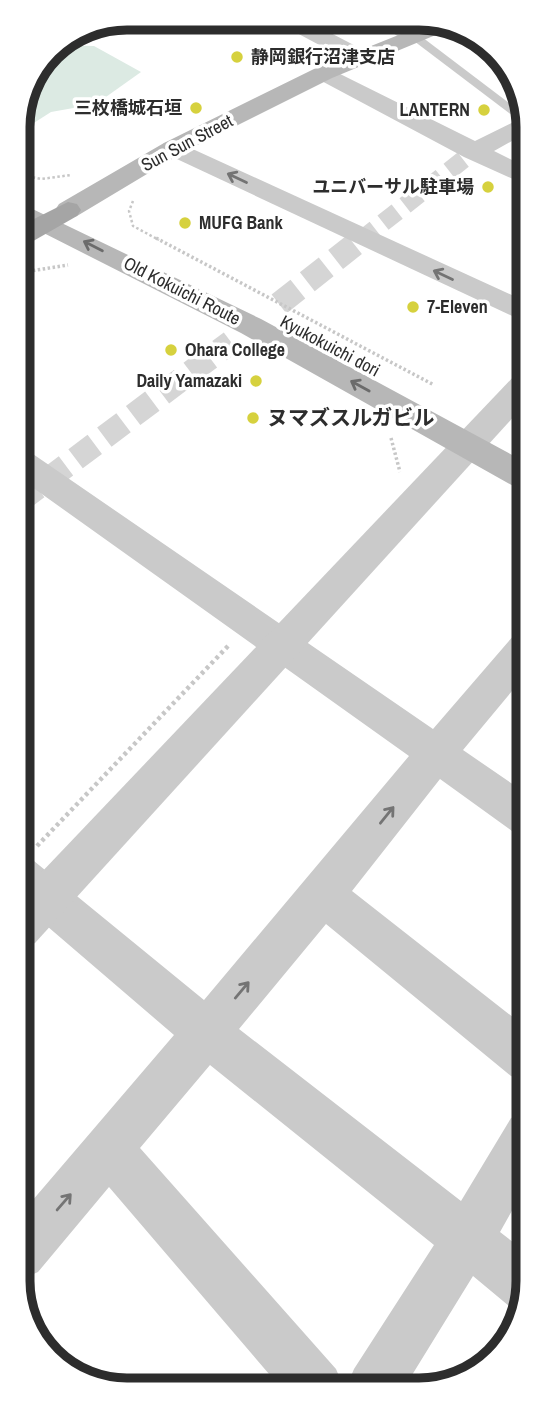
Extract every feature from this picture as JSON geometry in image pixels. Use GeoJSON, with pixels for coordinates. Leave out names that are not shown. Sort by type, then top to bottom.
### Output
{"type":"FeatureCollection","features":[{"type":"Feature","properties":{"kind":"main road","name":"Sun Sun Street"},"geometry":{"type":"LineString","coordinates":[[30,231],[173,148],[324,73],[427,31]]}},
{"type":"Feature","properties":{"kind":"main road"},"geometry":{"type":"LineString","coordinates":[[30,197],[57,216]]}},
{"type":"Feature","properties":{"kind":"main road","name":"Old Kokuichi Route"},"geometry":{"type":"LineString","coordinates":[[30,212],[57,216],[251,326],[475,436],[516,469]]}},
{"type":"Feature","properties":{"kind":"main road"},"geometry":{"type":"LineString","coordinates":[[475,436],[516,449]]}},
{"type":"Feature","properties":{"kind":"street"},"geometry":{"type":"LineString","coordinates":[[309,30],[361,58]]}},
{"type":"Feature","properties":{"kind":"street"},"geometry":{"type":"LineString","coordinates":[[406,30],[414,36]]}},
{"type":"Feature","properties":{"kind":"street"},"geometry":{"type":"LineString","coordinates":[[324,73],[516,172]]}},
{"type":"Feature","properties":{"kind":"street"},"geometry":{"type":"LineString","coordinates":[[473,152],[516,128]]}},
{"type":"Feature","properties":{"kind":"street"},"geometry":{"type":"LineString","coordinates":[[173,148],[516,309]]}},
{"type":"Feature","properties":{"kind":"street"},"geometry":{"type":"LineString","coordinates":[[516,393],[475,436],[266,634],[30,887],[206,1032],[516,1278]]}},
{"type":"Feature","properties":{"kind":"street"},"geometry":{"type":"LineString","coordinates":[[30,468],[516,809]]}},
{"type":"Feature","properties":{"kind":"street"},"geometry":{"type":"LineString","coordinates":[[30,1242],[323,894],[437,752],[516,667]]}},
{"type":"Feature","properties":{"kind":"street"},"geometry":{"type":"LineString","coordinates":[[323,894],[516,1049]]}},
{"type":"Feature","properties":{"kind":"street"},"geometry":{"type":"LineString","coordinates":[[109,1150],[308,1378]]}},
{"type":"Feature","properties":{"kind":"street"},"geometry":{"type":"LineString","coordinates":[[379,1378],[516,1155]]}},
{"type":"Feature","properties":{"kind":"lane"},"geometry":{"type":"LineString","coordinates":[[414,36],[515,113]]}},
{"type":"Feature","properties":{"kind":"path"},"geometry":{"type":"LineString","coordinates":[[136,194],[129,211],[133,226],[434,385]]}},
{"type":"Feature","properties":{"kind":"path"},"geometry":{"type":"LineString","coordinates":[[30,269],[73,264]]}},
{"type":"Feature","properties":{"kind":"path"},"geometry":{"type":"LineString","coordinates":[[390,437],[401,471],[392,481]]}},
{"type":"Feature","properties":{"kind":"path"},"geometry":{"type":"LineString","coordinates":[[30,887],[266,634]]}},
{"type":"Feature","properties":{"kind":"shaded area"},"geometry":{"type":"Polygon","coordinates":[[[74,45],[94,46],[141,72],[96,104],[51,112],[30,125],[33,102],[46,73],[58,58],[74,45]]]}},
{"type":"Feature","properties":{"kind":"tunnel"},"geometry":{"type":"LineString","coordinates":[[361,240],[473,152]]}},
{"type":"Feature","properties":{"kind":"tunnel"},"geometry":{"type":"LineString","coordinates":[[279,304],[363,238]]}},
{"type":"Feature","properties":{"kind":"tunnel"},"geometry":{"type":"LineString","coordinates":[[30,493],[231,342]]}},
{"type":"Feature","properties":{"kind":"place","name":"静岡銀行沼津支店"},"geometry":{"type":"Point","coordinates":[237,57]}},
{"type":"Feature","properties":{"kind":"place","name":"三枚橋城石垣"},"geometry":{"type":"Point","coordinates":[196,108]}},
{"type":"Feature","properties":{"kind":"place","name":"LANTERN"},"geometry":{"type":"Point","coordinates":[484,110]}},
{"type":"Feature","properties":{"kind":"place","name":"ユニバーサル駐車場"},"geometry":{"type":"Point","coordinates":[488,187]}},
{"type":"Feature","properties":{"kind":"place","name":"MUFG Bank"},"geometry":{"type":"Point","coordinates":[185,223]}},
{"type":"Feature","properties":{"kind":"place","name":"7-Eleven"},"geometry":{"type":"Point","coordinates":[413,307]}},
{"type":"Feature","properties":{"kind":"place","name":"Ohara College"},"geometry":{"type":"Point","coordinates":[171,350]}},
{"type":"Feature","properties":{"kind":"place","name":"Daily Yamazaki"},"geometry":{"type":"Point","coordinates":[256,381]}},
{"type":"Feature","properties":{"kind":"place","name":"ヌマズスルガビル"},"geometry":{"type":"Point","coordinates":[253,418]}}]}
